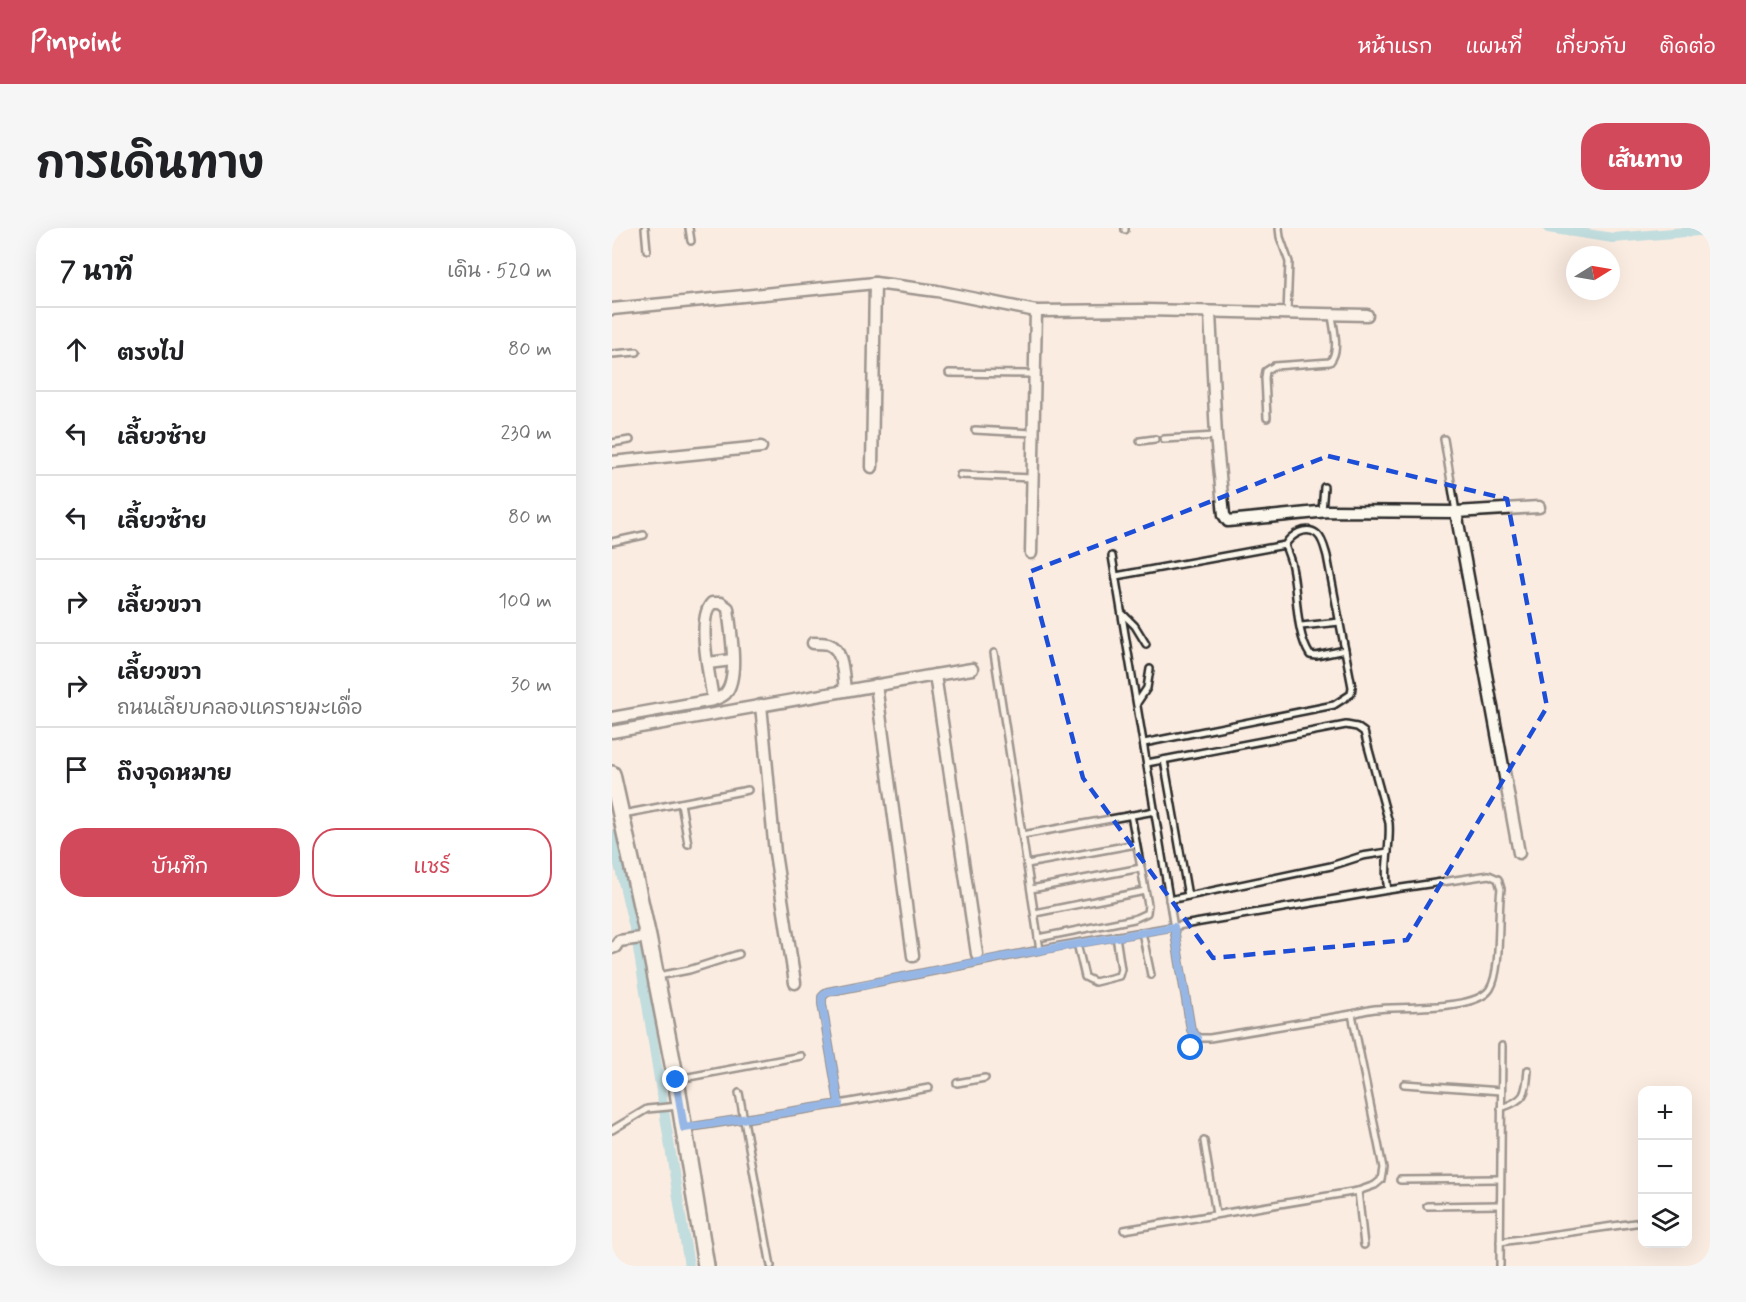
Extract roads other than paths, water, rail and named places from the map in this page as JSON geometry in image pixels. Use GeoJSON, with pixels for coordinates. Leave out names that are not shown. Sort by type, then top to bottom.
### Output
{"type":"FeatureCollection","features":[{"type":"Feature","properties":{"kind":"street"},"geometry":{"type":"LineString","coordinates":[[612,309],[875,283],[937,291],[1036,311],[1133,310],[1367,315]]}},
{"type":"Feature","properties":{"kind":"street"},"geometry":{"type":"LineString","coordinates":[[872,467],[875,283]]}},
{"type":"Feature","properties":{"kind":"street"},"geometry":{"type":"LineString","coordinates":[[1031,553],[1036,311]]}},
{"type":"Feature","properties":{"kind":"street"},"geometry":{"type":"LineString","coordinates":[[1210,313],[1216,436],[1224,515],[1228,521],[1322,511],[1456,512],[1539,507]]}},
{"type":"Feature","properties":{"kind":"street"},"geometry":{"type":"LineString","coordinates":[[612,462],[761,447]]}},
{"type":"Feature","properties":{"kind":"street"},"geometry":{"type":"LineString","coordinates":[[1456,512],[1519,854]]}},
{"type":"Feature","properties":{"kind":"street"},"geometry":{"type":"LineString","coordinates":[[612,718],[713,700],[724,695],[731,684],[732,660],[728,608],[721,603],[712,603],[707,607],[704,628],[713,700]]}},
{"type":"Feature","properties":{"kind":"street"},"geometry":{"type":"LineString","coordinates":[[813,643],[835,647],[840,657],[845,690]]}},
{"type":"Feature","properties":{"kind":"street"},"geometry":{"type":"LineString","coordinates":[[708,663],[732,660]]}},
{"type":"Feature","properties":{"kind":"street"},"geometry":{"type":"LineString","coordinates":[[612,732],[972,669]]}},
{"type":"Feature","properties":{"kind":"street"},"geometry":{"type":"LineString","coordinates":[[935,675],[977,954]]}},
{"type":"Feature","properties":{"kind":"street"},"geometry":{"type":"LineString","coordinates":[[876,685],[913,956]]}},
{"type":"Feature","properties":{"kind":"street"},"geometry":{"type":"LineString","coordinates":[[761,705],[774,842],[795,983]]}},
{"type":"Feature","properties":{"kind":"street"},"geometry":{"type":"LineString","coordinates":[[612,774],[641,938],[656,976],[676,1080],[676,1106],[684,1128],[705,1266]]}},
{"type":"Feature","properties":{"kind":"street"},"geometry":{"type":"LineString","coordinates":[[614,941],[641,938]]}},
{"type":"Feature","properties":{"kind":"lane"},"geometry":{"type":"LineString","coordinates":[[645,228],[648,250]]}},
{"type":"Feature","properties":{"kind":"lane"},"geometry":{"type":"LineString","coordinates":[[689,228],[692,241]]}},
{"type":"Feature","properties":{"kind":"lane"},"geometry":{"type":"LineString","coordinates":[[1280,228],[1280,237],[1289,262],[1287,314]]}},
{"type":"Feature","properties":{"kind":"lane"},"geometry":{"type":"LineString","coordinates":[[1267,418],[1266,371],[1274,366],[1330,362],[1335,357],[1332,316]]}},
{"type":"Feature","properties":{"kind":"lane"},"geometry":{"type":"LineString","coordinates":[[612,354],[637,352]]}},
{"type":"Feature","properties":{"kind":"lane"},"geometry":{"type":"LineString","coordinates":[[949,373],[1034,374]]}},
{"type":"Feature","properties":{"kind":"lane"},"geometry":{"type":"LineString","coordinates":[[975,430],[1032,433]]}},
{"type":"Feature","properties":{"kind":"lane"},"geometry":{"type":"LineString","coordinates":[[1164,439],[1216,436]]}},
{"type":"Feature","properties":{"kind":"lane"},"geometry":{"type":"LineString","coordinates":[[1140,441],[1155,439]]}},
{"type":"Feature","properties":{"kind":"lane"},"geometry":{"type":"LineString","coordinates":[[1444,439],[1456,512]]}},
{"type":"Feature","properties":{"kind":"lane"},"geometry":{"type":"LineString","coordinates":[[612,443],[630,440]]}},
{"type":"Feature","properties":{"kind":"lane"},"geometry":{"type":"LineString","coordinates":[[960,475],[1032,478]]}},
{"type":"Feature","properties":{"kind":"lane"},"geometry":{"type":"LineString","coordinates":[[1322,511],[1324,488]]}},
{"type":"Feature","properties":{"kind":"lane"},"geometry":{"type":"LineString","coordinates":[[1116,576],[1285,545],[1294,535],[1306,530],[1317,534],[1327,556],[1352,687],[1351,694],[1334,705],[1144,743]]}},
{"type":"Feature","properties":{"kind":"lane"},"geometry":{"type":"LineString","coordinates":[[612,543],[644,535]]}},
{"type":"Feature","properties":{"kind":"lane"},"geometry":{"type":"LineString","coordinates":[[1285,545],[1293,568],[1302,637],[1310,655],[1316,656],[1345,650]]}},
{"type":"Feature","properties":{"kind":"lane"},"geometry":{"type":"LineString","coordinates":[[839,1104],[822,997],[827,992],[1116,936],[1174,927],[1388,890],[1489,875],[1498,879],[1501,889],[1495,970],[1490,989],[1482,998],[1445,1006],[1375,1009],[1210,1038],[1198,1038],[1191,1030],[1174,927],[1169,900],[1144,743],[1112,556]]}},
{"type":"Feature","properties":{"kind":"lane"},"geometry":{"type":"LineString","coordinates":[[1122,613],[1146,644]]}},
{"type":"Feature","properties":{"kind":"lane"},"geometry":{"type":"LineString","coordinates":[[1301,626],[1340,622]]}},
{"type":"Feature","properties":{"kind":"lane"},"geometry":{"type":"LineString","coordinates":[[994,653],[1040,950]]}},
{"type":"Feature","properties":{"kind":"lane"},"geometry":{"type":"LineString","coordinates":[[1137,703],[1147,688],[1150,669]]}},
{"type":"Feature","properties":{"kind":"lane"},"geometry":{"type":"LineString","coordinates":[[1147,763],[1346,725],[1357,727],[1364,732],[1386,810],[1390,838],[1385,875],[1388,890]]}},
{"type":"Feature","properties":{"kind":"lane"},"geometry":{"type":"LineString","coordinates":[[1164,760],[1188,896]]}},
{"type":"Feature","properties":{"kind":"lane"},"geometry":{"type":"LineString","coordinates":[[621,815],[748,790]]}},
{"type":"Feature","properties":{"kind":"lane"},"geometry":{"type":"LineString","coordinates":[[681,803],[688,844]]}},
{"type":"Feature","properties":{"kind":"lane"},"geometry":{"type":"LineString","coordinates":[[1023,835],[1155,811]]}},
{"type":"Feature","properties":{"kind":"lane"},"geometry":{"type":"LineString","coordinates":[[1038,938],[1143,916],[1147,912],[1148,905],[1131,815]]}},
{"type":"Feature","properties":{"kind":"lane"},"geometry":{"type":"LineString","coordinates":[[1027,864],[1136,844]]}},
{"type":"Feature","properties":{"kind":"lane"},"geometry":{"type":"LineString","coordinates":[[1169,900],[1388,852]]}},
{"type":"Feature","properties":{"kind":"lane"},"geometry":{"type":"LineString","coordinates":[[1031,890],[1141,868]]}},
{"type":"Feature","properties":{"kind":"lane"},"geometry":{"type":"LineString","coordinates":[[1035,913],[1145,891]]}},
{"type":"Feature","properties":{"kind":"lane"},"geometry":{"type":"LineString","coordinates":[[1142,932],[1151,975]]}},
{"type":"Feature","properties":{"kind":"lane"},"geometry":{"type":"LineString","coordinates":[[1077,943],[1085,976],[1089,981],[1095,982],[1119,976],[1121,969],[1116,936]]}},
{"type":"Feature","properties":{"kind":"lane"},"geometry":{"type":"LineString","coordinates":[[656,976],[688,970],[738,954]]}},
{"type":"Feature","properties":{"kind":"lane"},"geometry":{"type":"LineString","coordinates":[[1124,1230],[1358,1191],[1375,1185],[1381,1180],[1383,1168],[1352,1014]]}},
{"type":"Feature","properties":{"kind":"lane"},"geometry":{"type":"LineString","coordinates":[[1189,1053],[1198,1038]]}},
{"type":"Feature","properties":{"kind":"lane"},"geometry":{"type":"LineString","coordinates":[[1500,1266],[1502,1046]]}},
{"type":"Feature","properties":{"kind":"lane"},"geometry":{"type":"LineString","coordinates":[[676,1080],[801,1056]]}},
{"type":"Feature","properties":{"kind":"lane"},"geometry":{"type":"LineString","coordinates":[[1501,1108],[1516,1103],[1523,1097],[1527,1088],[1528,1070]]}},
{"type":"Feature","properties":{"kind":"lane"},"geometry":{"type":"LineString","coordinates":[[957,1083],[985,1078]]}},
{"type":"Feature","properties":{"kind":"lane"},"geometry":{"type":"LineString","coordinates":[[1404,1084],[1501,1091]]}},
{"type":"Feature","properties":{"kind":"lane"},"geometry":{"type":"LineString","coordinates":[[684,1128],[928,1088]]}},
{"type":"Feature","properties":{"kind":"lane"},"geometry":{"type":"LineString","coordinates":[[739,1093],[771,1266]]}},
{"type":"Feature","properties":{"kind":"lane"},"geometry":{"type":"LineString","coordinates":[[612,1130],[638,1114],[676,1106]]}},
{"type":"Feature","properties":{"kind":"lane"},"geometry":{"type":"LineString","coordinates":[[1204,1141],[1216,1214]]}},
{"type":"Feature","properties":{"kind":"lane"},"geometry":{"type":"LineString","coordinates":[[1400,1180],[1500,1179]]}},
{"type":"Feature","properties":{"kind":"lane"},"geometry":{"type":"LineString","coordinates":[[1358,1191],[1365,1245]]}},
{"type":"Feature","properties":{"kind":"lane"},"geometry":{"type":"LineString","coordinates":[[1427,1206],[1500,1205]]}},
{"type":"Feature","properties":{"kind":"lane"},"geometry":{"type":"LineString","coordinates":[[1500,1242],[1638,1223]]}},
{"type":"Feature","properties":{"kind":"waterway"},"geometry":{"type":"LineString","coordinates":[[1548,228],[1613,238],[1710,230]]}},
{"type":"Feature","properties":{"kind":"waterway"},"geometry":{"type":"LineString","coordinates":[[612,835],[636,936],[689,1266]]}}]}
